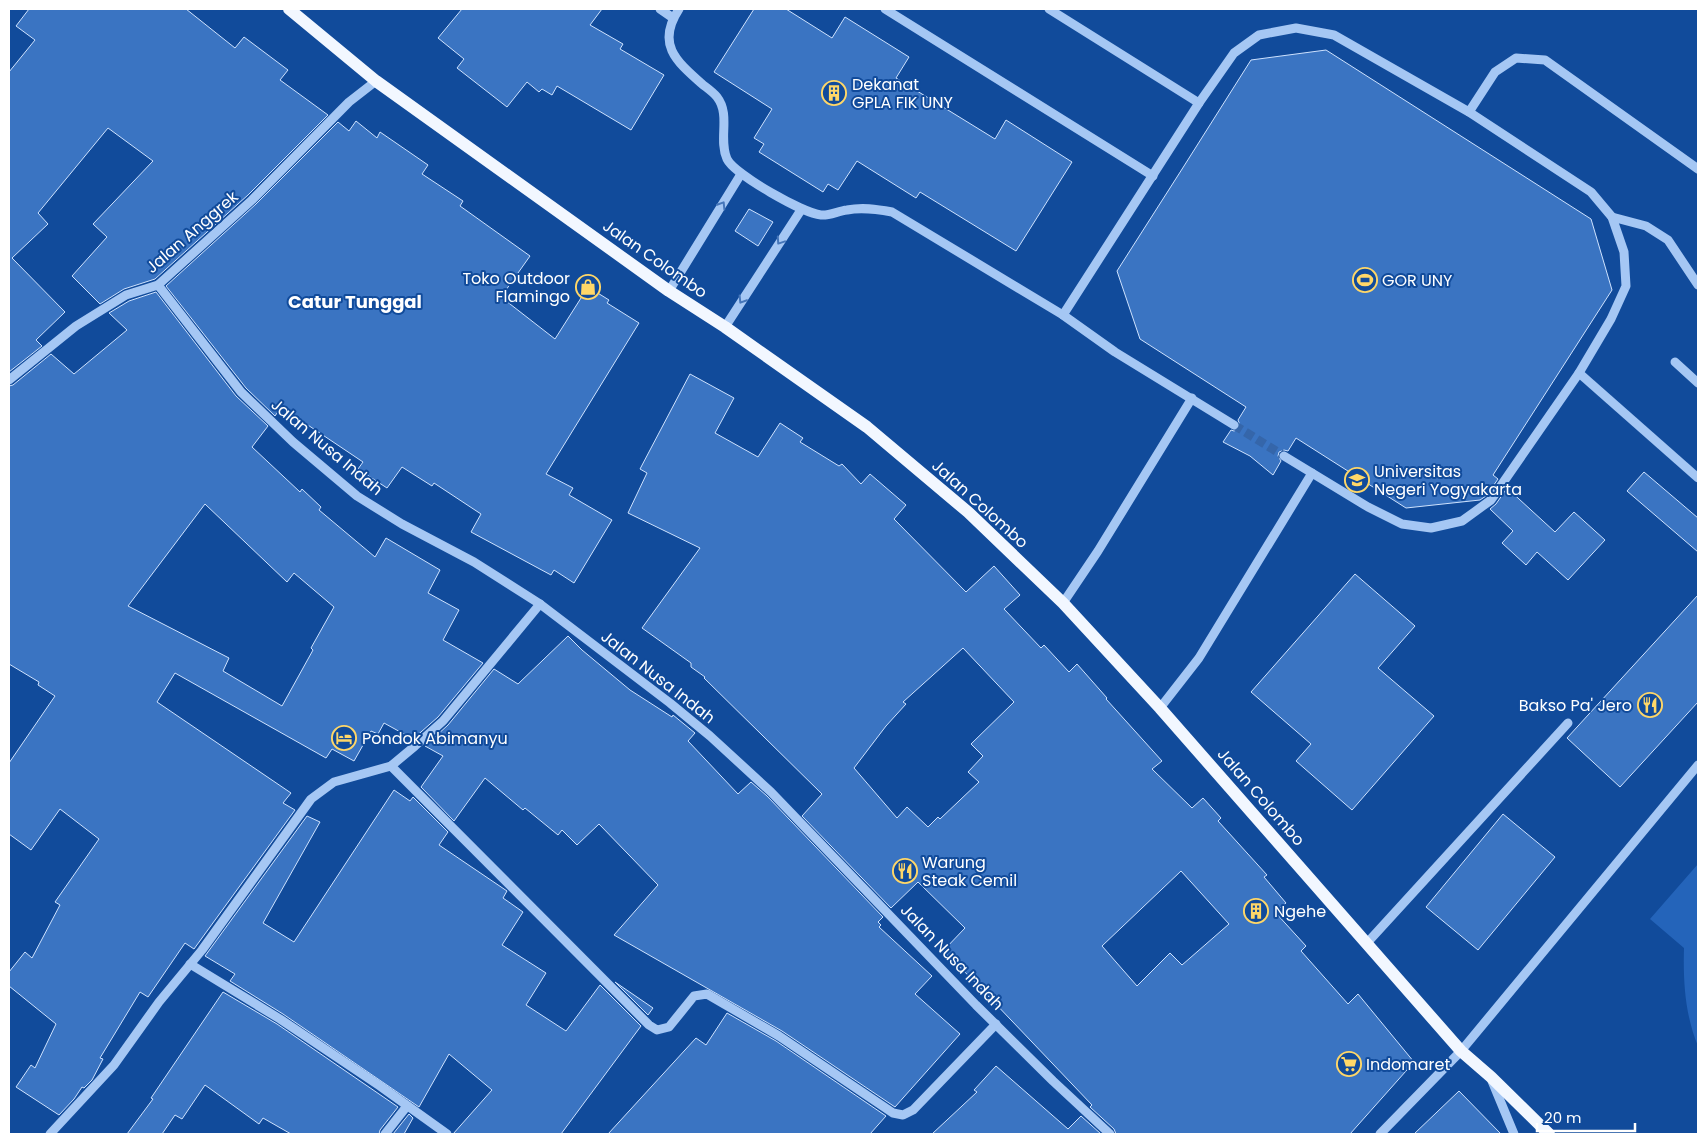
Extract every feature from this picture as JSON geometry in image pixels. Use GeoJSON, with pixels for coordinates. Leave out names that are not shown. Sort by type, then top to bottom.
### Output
{"type":"FeatureCollection","features":[{"type":"Feature","properties":{"kind":"main road","name":"Jalan Colombo"},"geometry":{"type":"LineString","coordinates":[[289,9],[376,81],[669,291],[725,327],[867,427],[968,512],[1063,603],[1160,708],[1461,1051],[1491,1077],[1549,1134]]}},
{"type":"Feature","properties":{"kind":"street"},"geometry":{"type":"LineString","coordinates":[[660,9],[673,18]]}},
{"type":"Feature","properties":{"kind":"street"},"geometry":{"type":"LineString","coordinates":[[679,9],[673,18],[668,39],[671,47],[678,62],[717,98],[725,118],[723,144],[728,160],[741,174],[801,210],[822,215],[871,208],[892,212],[1063,314],[1115,352],[1234,425]]}},
{"type":"Feature","properties":{"kind":"street"},"geometry":{"type":"LineString","coordinates":[[885,9],[1153,176]]}},
{"type":"Feature","properties":{"kind":"street"},"geometry":{"type":"LineString","coordinates":[[1049,9],[1199,103]]}},
{"type":"Feature","properties":{"kind":"street"},"geometry":{"type":"LineString","coordinates":[[1063,314],[1234,52],[1259,35],[1296,28],[1334,35],[1469,112],[1591,192],[1612,217],[1624,252],[1626,286],[1611,319],[1579,373],[1491,500],[1462,521],[1431,528],[1402,524],[1368,507],[1284,456]]}},
{"type":"Feature","properties":{"kind":"street"},"geometry":{"type":"LineString","coordinates":[[1469,112],[1495,72],[1516,58],[1545,60],[1698,169]]}},
{"type":"Feature","properties":{"kind":"street","name":"Jalan Anggrek"},"geometry":{"type":"LineString","coordinates":[[9,380],[76,326],[126,295],[158,285],[252,200],[349,102],[376,81]]}},
{"type":"Feature","properties":{"kind":"street"},"geometry":{"type":"LineString","coordinates":[[669,291],[741,174]]}},
{"type":"Feature","properties":{"kind":"street"},"geometry":{"type":"LineString","coordinates":[[725,327],[801,210]]}},
{"type":"Feature","properties":{"kind":"street"},"geometry":{"type":"LineString","coordinates":[[1612,217],[1646,226],[1668,240],[1698,284]]}},
{"type":"Feature","properties":{"kind":"street","name":"Jalan Nusa Indah"},"geometry":{"type":"LineString","coordinates":[[158,285],[242,392],[317,462],[358,496],[376,508],[474,562],[540,604],[687,716],[746,768],[976,1005],[1110,1134]]}},
{"type":"Feature","properties":{"kind":"street"},"geometry":{"type":"LineString","coordinates":[[1675,362],[1698,383]]}},
{"type":"Feature","properties":{"kind":"street"},"geometry":{"type":"LineString","coordinates":[[1579,373],[1698,478]]}},
{"type":"Feature","properties":{"kind":"street"},"geometry":{"type":"LineString","coordinates":[[1063,603],[1098,551],[1192,398]]}},
{"type":"Feature","properties":{"kind":"street"},"geometry":{"type":"LineString","coordinates":[[1160,708],[1199,658],[1312,473]]}},
{"type":"Feature","properties":{"kind":"street"},"geometry":{"type":"LineString","coordinates":[[50,1134],[114,1065],[158,1002],[190,964],[311,799],[334,782],[391,766],[443,721],[540,604]]}},
{"type":"Feature","properties":{"kind":"street"},"geometry":{"type":"LineString","coordinates":[[1367,943],[1568,723]]}},
{"type":"Feature","properties":{"kind":"street"},"geometry":{"type":"LineString","coordinates":[[1380,1134],[1461,1051],[1518,985],[1698,765]]}},
{"type":"Feature","properties":{"kind":"street"},"geometry":{"type":"LineString","coordinates":[[391,766],[649,1026],[657,1030],[669,1027],[694,996],[703,994],[711,996],[779,1036],[893,1113],[903,1115],[913,1110],[996,1024]]}},
{"type":"Feature","properties":{"kind":"street"},"geometry":{"type":"LineString","coordinates":[[190,964],[280,1019],[380,1086],[447,1134]]}},
{"type":"Feature","properties":{"kind":"street"},"geometry":{"type":"LineString","coordinates":[[1491,1077],[1514,1134]]}},
{"type":"Feature","properties":{"kind":"street"},"geometry":{"type":"LineString","coordinates":[[385,1134],[407,1106]]}},
{"type":"Feature","properties":{"kind":"shaded area"},"geometry":{"type":"Polygon","coordinates":[[[1698,864],[1698,1046],[1690,1022],[1686,998],[1684,948],[1650,919],[1698,864]]]}},
{"type":"Feature","properties":{"kind":"building"},"geometry":{"type":"Polygon","coordinates":[[[29,9],[186,9],[235,48],[244,37],[288,70],[280,80],[328,115],[248,195],[155,279],[124,289],[100,304],[72,276],[107,237],[93,224],[153,161],[108,128],[38,213],[48,224],[12,258],[65,312],[36,340],[42,346],[9,372],[9,72],[35,40],[16,26],[29,9]]]}},
{"type":"Feature","properties":{"kind":"building"},"geometry":{"type":"Polygon","coordinates":[[[462,9],[602,9],[590,25],[623,44],[620,49],[664,75],[631,130],[557,86],[552,95],[542,89],[539,92],[527,82],[507,107],[457,68],[464,59],[438,38],[462,9]]]}},
{"type":"Feature","properties":{"kind":"building","name":"Dekanat GPLA FIK UNY"},"geometry":{"type":"Polygon","coordinates":[[[754,9],[786,9],[832,38],[845,17],[909,57],[896,78],[995,139],[1006,120],[1072,162],[1016,251],[920,192],[916,198],[857,161],[838,190],[828,184],[823,192],[759,152],[764,144],[754,138],[772,109],[714,72],[754,9]]]}},
{"type":"Feature","properties":{"kind":"building","name":"GOR UNY"},"geometry":{"type":"Polygon","coordinates":[[[1326,50],[1591,219],[1612,290],[1493,475],[1498,479],[1486,496],[1480,500],[1406,508],[1296,438],[1288,451],[1279,452],[1278,456],[1281,461],[1273,475],[1250,456],[1223,442],[1231,430],[1239,429],[1238,420],[1246,407],[1140,339],[1117,271],[1251,60],[1326,50]]]}},
{"type":"Feature","properties":{"kind":"building"},"geometry":{"type":"Polygon","coordinates":[[[356,121],[377,138],[380,132],[428,165],[422,174],[463,201],[460,206],[530,256],[501,297],[555,339],[588,287],[609,300],[607,303],[639,323],[546,474],[573,488],[569,495],[612,520],[574,583],[554,570],[551,575],[471,532],[481,514],[434,483],[432,486],[402,467],[387,488],[358,469],[363,462],[281,407],[275,416],[246,388],[166,286],[256,204],[338,122],[349,131],[356,121]]]}},
{"type":"Feature","properties":{"kind":"building"},"geometry":{"type":"Polygon","coordinates":[[[749,209],[773,222],[758,246],[735,231],[749,209]]]}},
{"type":"Feature","properties":{"kind":"building"},"geometry":{"type":"Polygon","coordinates":[[[156,292],[236,396],[268,426],[252,447],[300,492],[302,489],[321,507],[319,510],[375,557],[386,538],[440,570],[428,593],[459,610],[443,640],[483,663],[438,717],[413,739],[384,723],[378,734],[371,731],[354,761],[332,749],[326,758],[175,673],[157,702],[291,793],[283,803],[295,810],[194,949],[185,943],[148,997],[140,992],[100,1058],[103,1059],[92,1080],[84,1088],[82,1087],[59,1115],[16,1087],[31,1065],[35,1068],[56,1024],[9,986],[9,972],[25,952],[32,958],[60,905],[55,902],[99,839],[60,809],[31,850],[9,834],[9,763],[55,696],[38,685],[39,682],[9,664],[9,386],[13,385],[51,354],[74,374],[127,330],[109,313],[129,301],[156,292]],[[205,504],[128,606],[229,658],[223,671],[282,706],[334,607],[294,573],[287,582],[205,504]]]}},
{"type":"Feature","properties":{"kind":"building"},"geometry":{"type":"Polygon","coordinates":[[[690,374],[734,398],[715,433],[758,457],[780,423],[803,438],[800,442],[839,466],[842,464],[861,484],[870,474],[906,505],[894,519],[966,592],[994,566],[1020,595],[1004,609],[1041,648],[1044,645],[1069,672],[1077,664],[1162,761],[1152,769],[1192,808],[1203,798],[1221,818],[1218,821],[1267,875],[1264,877],[1286,903],[1275,912],[1306,946],[1301,951],[1348,1004],[1358,994],[1414,1062],[1350,1134],[1116,1134],[1114,1129],[1090,1107],[1092,1105],[943,951],[965,928],[918,882],[891,908],[802,816],[822,794],[705,677],[691,667],[691,663],[642,628],[700,548],[628,513],[647,473],[640,469],[690,374]],[[963,648],[903,702],[906,704],[886,726],[854,768],[897,818],[907,807],[928,827],[938,817],[940,819],[979,782],[968,772],[983,756],[971,744],[1014,702],[963,648]],[[1181,871],[1102,946],[1137,986],[1170,953],[1182,965],[1229,924],[1181,871]]]}},
{"type":"Feature","properties":{"kind":"building"},"geometry":{"type":"Polygon","coordinates":[[[1644,472],[1698,518],[1698,552],[1627,491],[1644,472]]]}},
{"type":"Feature","properties":{"kind":"building"},"geometry":{"type":"Polygon","coordinates":[[[1507,488],[1555,532],[1574,512],[1605,540],[1568,580],[1537,552],[1526,565],[1502,543],[1513,531],[1490,509],[1496,504],[1507,488]]]}},
{"type":"Feature","properties":{"kind":"building"},"geometry":{"type":"Polygon","coordinates":[[[1355,574],[1415,626],[1378,668],[1434,716],[1352,810],[1296,761],[1311,744],[1251,692],[1355,574]]]}},
{"type":"Feature","properties":{"kind":"building"},"geometry":{"type":"Polygon","coordinates":[[[1698,595],[1698,702],[1620,787],[1567,738],[1698,595]]]}},
{"type":"Feature","properties":{"kind":"building"},"geometry":{"type":"Polygon","coordinates":[[[568,636],[630,690],[672,717],[673,715],[695,733],[688,741],[738,794],[751,782],[767,796],[883,917],[878,922],[881,925],[879,927],[932,976],[915,994],[960,1034],[895,1107],[782,1031],[614,935],[658,885],[599,824],[577,845],[562,830],[558,835],[525,808],[523,810],[485,778],[454,821],[421,787],[443,756],[425,746],[448,725],[494,669],[518,684],[568,636]]]}},
{"type":"Feature","properties":{"kind":"building"},"geometry":{"type":"Polygon","coordinates":[[[394,790],[410,801],[413,797],[448,832],[439,845],[507,891],[503,898],[523,912],[502,945],[546,973],[526,1005],[566,1031],[600,985],[641,1026],[561,1134],[453,1134],[492,1090],[449,1054],[419,1107],[283,1014],[230,981],[235,974],[205,956],[307,816],[320,822],[263,923],[294,942],[394,790]]]}},
{"type":"Feature","properties":{"kind":"building"},"geometry":{"type":"Polygon","coordinates":[[[1503,814],[1555,857],[1478,950],[1426,907],[1503,814]]]}},
{"type":"Feature","properties":{"kind":"building"},"geometry":{"type":"Polygon","coordinates":[[[615,982],[653,1008],[648,1015],[615,982]]]}},
{"type":"Feature","properties":{"kind":"building"},"geometry":{"type":"Polygon","coordinates":[[[223,992],[277,1024],[398,1107],[379,1134],[291,1134],[263,1118],[259,1124],[205,1085],[182,1119],[175,1115],[162,1134],[127,1134],[153,1099],[151,1098],[223,992]]]}},
{"type":"Feature","properties":{"kind":"building"},"geometry":{"type":"Polygon","coordinates":[[[727,1013],[776,1041],[886,1116],[870,1134],[608,1134],[696,1038],[706,1045],[727,1013]]]}},
{"type":"Feature","properties":{"kind":"building"},"geometry":{"type":"Polygon","coordinates":[[[996,1066],[1068,1129],[1081,1116],[1101,1134],[932,1134],[977,1092],[974,1090],[996,1066]]]}},
{"type":"Feature","properties":{"kind":"building"},"geometry":{"type":"Polygon","coordinates":[[[1459,1091],[1501,1134],[1414,1134],[1459,1091]]]}},
{"type":"Feature","properties":{"kind":"building"},"geometry":{"type":"Polygon","coordinates":[[[409,1114],[413,1118],[404,1134],[393,1134],[409,1114]]]}},
{"type":"Feature","properties":{"kind":"tunnel"},"geometry":{"type":"LineString","coordinates":[[1234,425],[1284,456]]}},
{"type":"Feature","properties":{"kind":"place","name":"Dekanat GPLA FIK UNY"},"geometry":{"type":"Point","coordinates":[834,93]}},
{"type":"Feature","properties":{"kind":"place","name":"GOR UNY"},"geometry":{"type":"Point","coordinates":[1365,280]}},
{"type":"Feature","properties":{"kind":"place","name":"Toko Outdoor Flamingo"},"geometry":{"type":"Point","coordinates":[588,287]}},
{"type":"Feature","properties":{"kind":"place","name":"Universitas Negeri Yogyakarta"},"geometry":{"type":"Point","coordinates":[1357,480]}},
{"type":"Feature","properties":{"kind":"place","name":"Bakso Pa' Jero"},"geometry":{"type":"Point","coordinates":[1650,705]}},
{"type":"Feature","properties":{"kind":"place","name":"Pondok Abimanyu"},"geometry":{"type":"Point","coordinates":[344,738]}},
{"type":"Feature","properties":{"kind":"place","name":"Warung Steak Cemil"},"geometry":{"type":"Point","coordinates":[905,871]}},
{"type":"Feature","properties":{"kind":"place","name":"Ngehe"},"geometry":{"type":"Point","coordinates":[1256,911]}},
{"type":"Feature","properties":{"kind":"place","name":"Indomaret"},"geometry":{"type":"Point","coordinates":[1349,1064]}},
{"type":"Feature","properties":{"kind":"district","name":"Catur Tunggal"},"geometry":{"type":"Point","coordinates":[355,301]}}]}
